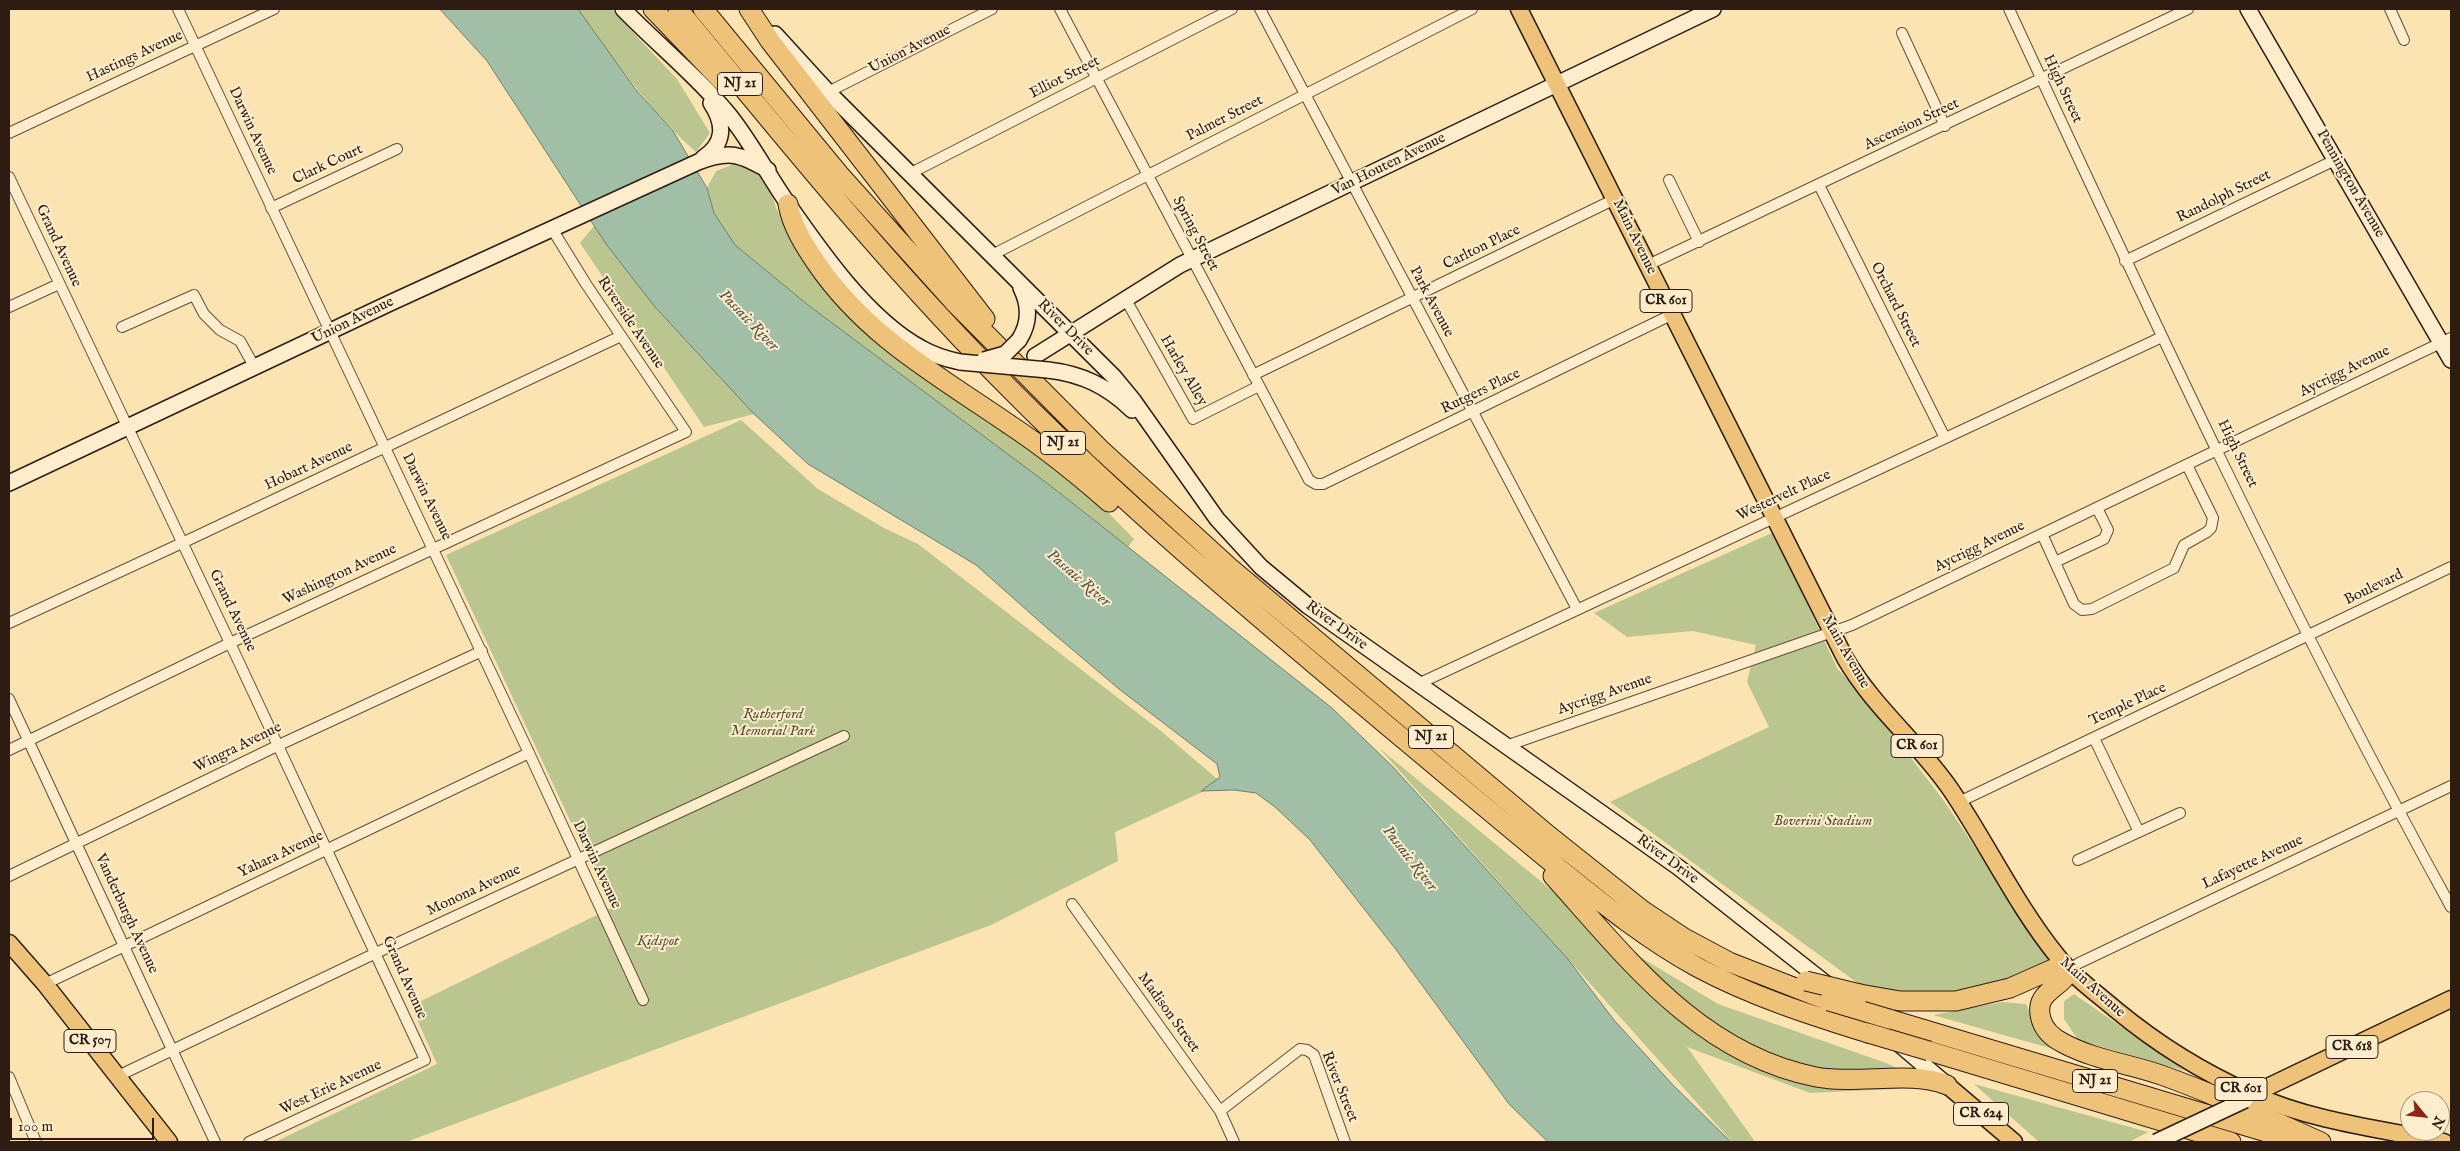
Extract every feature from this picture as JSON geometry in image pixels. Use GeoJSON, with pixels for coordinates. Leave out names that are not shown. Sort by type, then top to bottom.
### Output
{"type":"FeatureCollection","features":[{"type":"Feature","properties":{"kind":"highway"},"geometry":{"type":"LineString","coordinates":[[652,9],[802,160]]}},
{"type":"Feature","properties":{"kind":"highway","name":"NJ 21"},"geometry":{"type":"LineString","coordinates":[[678,9],[802,160],[915,290],[1030,410],[1164,536],[1509,827],[1611,910],[1682,958],[1720,979],[1769,1000],[1868,1033],[2231,1142]]}},
{"type":"Feature","properties":{"kind":"highway","name":"NJ 21"},"geometry":{"type":"LineString","coordinates":[[703,9],[885,226],[978,328],[1126,474],[1229,567],[1548,835],[1642,910],[1706,950],[1752,972],[1829,1001],[2301,1142]]}},
{"type":"Feature","properties":{"kind":"highway"},"geometry":{"type":"LineString","coordinates":[[751,9],[770,41],[1051,401]]}},
{"type":"Feature","properties":{"kind":"highway"},"geometry":{"type":"LineString","coordinates":[[788,204],[796,232],[820,269],[844,298],[885,338],[914,362],[999,417],[1051,455],[1187,569],[1297,649]]}},
{"type":"Feature","properties":{"kind":"highway"},"geometry":{"type":"LineString","coordinates":[[1509,827],[1662,994],[1682,1012],[1726,1043],[1771,1065],[1818,1077],[1859,1081],[1920,1078],[1947,1085]]}},
{"type":"Feature","properties":{"kind":"highway"},"geometry":{"type":"LineString","coordinates":[[1706,950],[1806,981],[1860,994],[1918,1002],[1956,1001],[2010,988],[2053,968],[2069,970],[2064,979],[2047,992],[2040,1008],[2044,1025],[2056,1040],[2075,1049],[2182,1082],[2321,1142]]}},
{"type":"Feature","properties":{"kind":"main road","name":"CR 624"},"geometry":{"type":"LineString","coordinates":[[623,9],[728,114],[768,170],[788,204],[846,280],[881,317],[920,348],[960,362],[1071,373],[1095,382],[1115,395],[1150,427]]}},
{"type":"Feature","properties":{"kind":"main road","name":"River Drive"},"geometry":{"type":"LineString","coordinates":[[751,9],[828,92],[1124,388],[1217,519],[1261,566],[1308,606],[1678,867],[1862,1013],[2014,1142]]}},
{"type":"Feature","properties":{"kind":"main road","name":"Main Avenue"},"geometry":{"type":"LineString","coordinates":[[1520,9],[1856,678],[1889,717],[1911,738],[1959,802],[2022,910],[2069,970],[2149,1036],[2249,1097],[2338,1120],[2444,1142]]}},
{"type":"Feature","properties":{"kind":"main road","name":"Van Houten Avenue"},"geometry":{"type":"LineString","coordinates":[[995,364],[1016,362],[1035,356],[1192,260],[1713,9]]}},
{"type":"Feature","properties":{"kind":"main road","name":"Pennington Avenue"},"geometry":{"type":"LineString","coordinates":[[2248,9],[2335,160],[2446,340],[2451,360]]}},
{"type":"Feature","properties":{"kind":"main road"},"geometry":{"type":"LineString","coordinates":[[686,70],[716,110],[722,127],[718,143],[713,150],[698,162]]}},
{"type":"Feature","properties":{"kind":"main road"},"geometry":{"type":"LineString","coordinates":[[698,162],[716,155],[734,154],[742,156],[768,170]]}},
{"type":"Feature","properties":{"kind":"main road","name":"Union Avenue"},"geometry":{"type":"LineString","coordinates":[[9,483],[580,215],[698,162]]}},
{"type":"Feature","properties":{"kind":"main road"},"geometry":{"type":"LineString","coordinates":[[960,362],[996,358],[1005,354],[1019,340],[1027,324],[1028,305],[1025,295],[1015,278]]}},
{"type":"Feature","properties":{"kind":"main road","name":"CR 507"},"geometry":{"type":"LineString","coordinates":[[9,943],[45,984],[169,1142]]}},
{"type":"Feature","properties":{"kind":"main road","name":"CR 618"},"geometry":{"type":"LineString","coordinates":[[2156,1142],[2451,999]]}},
{"type":"Feature","properties":{"kind":"street","name":"Darwin Avenue"},"geometry":{"type":"LineString","coordinates":[[178,9],[482,651],[577,861],[643,1000]]}},
{"type":"Feature","properties":{"kind":"street","name":"Hastings Avenue"},"geometry":{"type":"LineString","coordinates":[[9,133],[274,9]]}},
{"type":"Feature","properties":{"kind":"street","name":"Union Avenue"},"geometry":{"type":"LineString","coordinates":[[828,92],[992,9]]}},
{"type":"Feature","properties":{"kind":"street","name":"Spring Street"},"geometry":{"type":"LineString","coordinates":[[1060,9],[1305,472]]}},
{"type":"Feature","properties":{"kind":"street","name":"Elliot Street"},"geometry":{"type":"LineString","coordinates":[[911,173],[1232,9]]}},
{"type":"Feature","properties":{"kind":"street","name":"Park Avenue"},"geometry":{"type":"LineString","coordinates":[[1260,9],[1577,610]]}},
{"type":"Feature","properties":{"kind":"street","name":"Palmer Street"},"geometry":{"type":"LineString","coordinates":[[992,255],[1472,9]]}},
{"type":"Feature","properties":{"kind":"street","name":"High Street"},"geometry":{"type":"LineString","coordinates":[[2009,9],[2162,337],[2398,811],[2451,907]]}},
{"type":"Feature","properties":{"kind":"street","name":"Ascension Street"},"geometry":{"type":"LineString","coordinates":[[1648,265],[1945,126],[2188,9]]}},
{"type":"Feature","properties":{"kind":"street"},"geometry":{"type":"LineString","coordinates":[[2390,9],[2404,40]]}},
{"type":"Feature","properties":{"kind":"street"},"geometry":{"type":"LineString","coordinates":[[1902,33],[1945,126]]}},
{"type":"Feature","properties":{"kind":"street","name":"Clark Court"},"geometry":{"type":"LineString","coordinates":[[272,208],[397,149]]}},
{"type":"Feature","properties":{"kind":"street","name":"Randolph Street"},"geometry":{"type":"LineString","coordinates":[[2125,261],[2335,160]]}},
{"type":"Feature","properties":{"kind":"street","name":"Grand Avenue"},"geometry":{"type":"LineString","coordinates":[[9,176],[328,849],[424,1060]]}},
{"type":"Feature","properties":{"kind":"street"},"geometry":{"type":"LineString","coordinates":[[1669,180],[1699,242]]}},
{"type":"Feature","properties":{"kind":"street","name":"Orchard Street"},"geometry":{"type":"LineString","coordinates":[[1819,185],[1945,438]]}},
{"type":"Feature","properties":{"kind":"street","name":"Carlton Place"},"geometry":{"type":"LineString","coordinates":[[1253,374],[1615,199]]}},
{"type":"Feature","properties":{"kind":"street","name":"Riverside Avenue"},"geometry":{"type":"LineString","coordinates":[[552,229],[686,432]]}},
{"type":"Feature","properties":{"kind":"street"},"geometry":{"type":"LineString","coordinates":[[9,307],[59,284]]}},
{"type":"Feature","properties":{"kind":"street"},"geometry":{"type":"LineString","coordinates":[[122,327],[194,294],[204,314],[220,330],[240,341],[255,368]]}},
{"type":"Feature","properties":{"kind":"street","name":"Harley Alley"},"geometry":{"type":"LineString","coordinates":[[1126,300],[1193,419],[1259,386]]}},
{"type":"Feature","properties":{"kind":"street","name":"Rutgers Place"},"geometry":{"type":"LineString","coordinates":[[1305,472],[1310,480],[1316,484],[1324,484],[1673,314]]}},
{"type":"Feature","properties":{"kind":"street","name":"Hobart Avenue"},"geometry":{"type":"LineString","coordinates":[[9,623],[621,336]]}},
{"type":"Feature","properties":{"kind":"street","name":"Westervelt Place"},"geometry":{"type":"LineString","coordinates":[[1418,684],[2162,337]]}},
{"type":"Feature","properties":{"kind":"street","name":"Aycrigg Avenue"},"geometry":{"type":"LineString","coordinates":[[1506,746],[1832,633],[2446,340]]}},
{"type":"Feature","properties":{"kind":"street","name":"Washington Avenue"},"geometry":{"type":"LineString","coordinates":[[9,750],[230,642],[686,432]]}},
{"type":"Feature","properties":{"kind":"street"},"geometry":{"type":"LineString","coordinates":[[2042,534],[2074,604],[2082,610],[2088,610],[2174,568],[2184,545],[2207,532],[2213,523],[2187,465]]}},
{"type":"Feature","properties":{"kind":"street"},"geometry":{"type":"LineString","coordinates":[[2055,562],[2104,538],[2108,530],[2097,508]]}},
{"type":"Feature","properties":{"kind":"street","name":"Boulevard"},"geometry":{"type":"LineString","coordinates":[[2310,635],[2451,567]]}},
{"type":"Feature","properties":{"kind":"street","name":"Temple Place"},"geometry":{"type":"LineString","coordinates":[[1959,802],[2310,635]]}},
{"type":"Feature","properties":{"kind":"street","name":"Wingra Avenue"},"geometry":{"type":"LineString","coordinates":[[9,876],[279,745],[482,651]]}},
{"type":"Feature","properties":{"kind":"street","name":"Vanderburgh Avenue"},"geometry":{"type":"LineString","coordinates":[[9,699],[215,1142]]}},
{"type":"Feature","properties":{"kind":"street","name":"Monona Avenue"},"geometry":{"type":"LineString","coordinates":[[118,1076],[376,953],[844,736]]}},
{"type":"Feature","properties":{"kind":"street"},"geometry":{"type":"LineString","coordinates":[[2094,738],[2138,832]]}},
{"type":"Feature","properties":{"kind":"street","name":"Yahara Avenue"},"geometry":{"type":"LineString","coordinates":[[45,984],[529,753]]}},
{"type":"Feature","properties":{"kind":"street","name":"Lafayette Avenue"},"geometry":{"type":"LineString","coordinates":[[2069,970],[2079,963],[2451,786]]}},
{"type":"Feature","properties":{"kind":"street"},"geometry":{"type":"LineString","coordinates":[[2078,860],[2180,813]]}},
{"type":"Feature","properties":{"kind":"street","name":"Madison Street"},"geometry":{"type":"LineString","coordinates":[[1072,904],[1220,1111],[1234,1142]]}},
{"type":"Feature","properties":{"kind":"street","name":"River Street"},"geometry":{"type":"LineString","coordinates":[[1220,1111],[1300,1049],[1307,1050],[1314,1055],[1345,1142]]}},
{"type":"Feature","properties":{"kind":"street","name":"West Erie Avenue"},"geometry":{"type":"LineString","coordinates":[[249,1142],[424,1060]]}},
{"type":"Feature","properties":{"kind":"street"},"geometry":{"type":"LineString","coordinates":[[9,1077],[36,1142]]}},
{"type":"Feature","properties":{"kind":"green space"},"geometry":{"type":"Polygon","coordinates":[[[578,9],[611,9],[677,79],[710,133],[696,152],[648,102],[619,66],[578,9]]]}},
{"type":"Feature","properties":{"kind":"green space"},"geometry":{"type":"Polygon","coordinates":[[[734,164],[766,177],[776,208],[801,252],[1020,440],[1087,491],[1134,539],[1128,547],[1056,490],[808,305],[735,245],[714,213],[707,188],[716,171],[734,164]]]}},
{"type":"Feature","properties":{"kind":"green space"},"geometry":{"type":"Polygon","coordinates":[[[594,226],[655,307],[754,414],[704,427],[580,243],[594,226]]]}},
{"type":"Feature","properties":{"kind":"green space","name":"Rutherford Memorial Park"},"geometry":{"type":"Polygon","coordinates":[[[741,420],[818,489],[884,528],[918,544],[1161,731],[1222,783],[1115,832],[1118,861],[991,925],[406,1142],[275,1142],[437,1064],[411,1006],[611,908],[446,555],[741,420]]]}},
{"type":"Feature","properties":{"kind":"green space","name":"Boverini Stadium"},"geometry":{"type":"Polygon","coordinates":[[[1774,532],[1837,668],[1868,702],[1944,801],[2051,961],[2012,984],[1929,999],[1863,987],[1610,802],[1769,727],[1747,682],[1756,645],[1693,631],[1627,637],[1594,613],[1774,532]]]}},
{"type":"Feature","properties":{"kind":"green space"},"geometry":{"type":"Polygon","coordinates":[[[1379,748],[1612,940],[1718,1004],[1886,1063],[1937,1087],[1810,1093],[1687,1047],[1754,1140],[1751,1142],[1732,1142],[1379,748]]]}},
{"type":"Feature","properties":{"kind":"green space"},"geometry":{"type":"Polygon","coordinates":[[[2074,994],[2185,1071],[2078,1040],[2064,1019],[2064,1001],[2074,994]]]}},
{"type":"Feature","properties":{"kind":"green space"},"geometry":{"type":"Polygon","coordinates":[[[2003,1002],[2026,1004],[2037,1029],[2060,1051],[1933,1015],[2003,1002]]]}},
{"type":"Feature","properties":{"kind":"green space"},"geometry":{"type":"Polygon","coordinates":[[[1974,1084],[2148,1132],[2129,1142],[2039,1142],[1974,1084]]]}},
{"type":"Feature","properties":{"kind":"water","name":"Passaic River"},"geometry":{"type":"Polygon","coordinates":[[[440,9],[578,9],[636,90],[673,131],[707,188],[714,213],[735,245],[808,305],[1056,490],[1332,708],[1393,767],[1567,958],[1614,1020],[1673,1085],[1731,1142],[1548,1142],[1509,1104],[1394,947],[1310,840],[1275,807],[1256,793],[1234,790],[1201,791],[1220,777],[1217,764],[1119,689],[976,565],[808,464],[754,414],[655,307],[606,244],[487,61],[440,9]]]}},
{"type":"Feature","properties":{"kind":"park label","name":"Kidspot"},"geometry":{"type":"Point","coordinates":[658,942]}}]}
